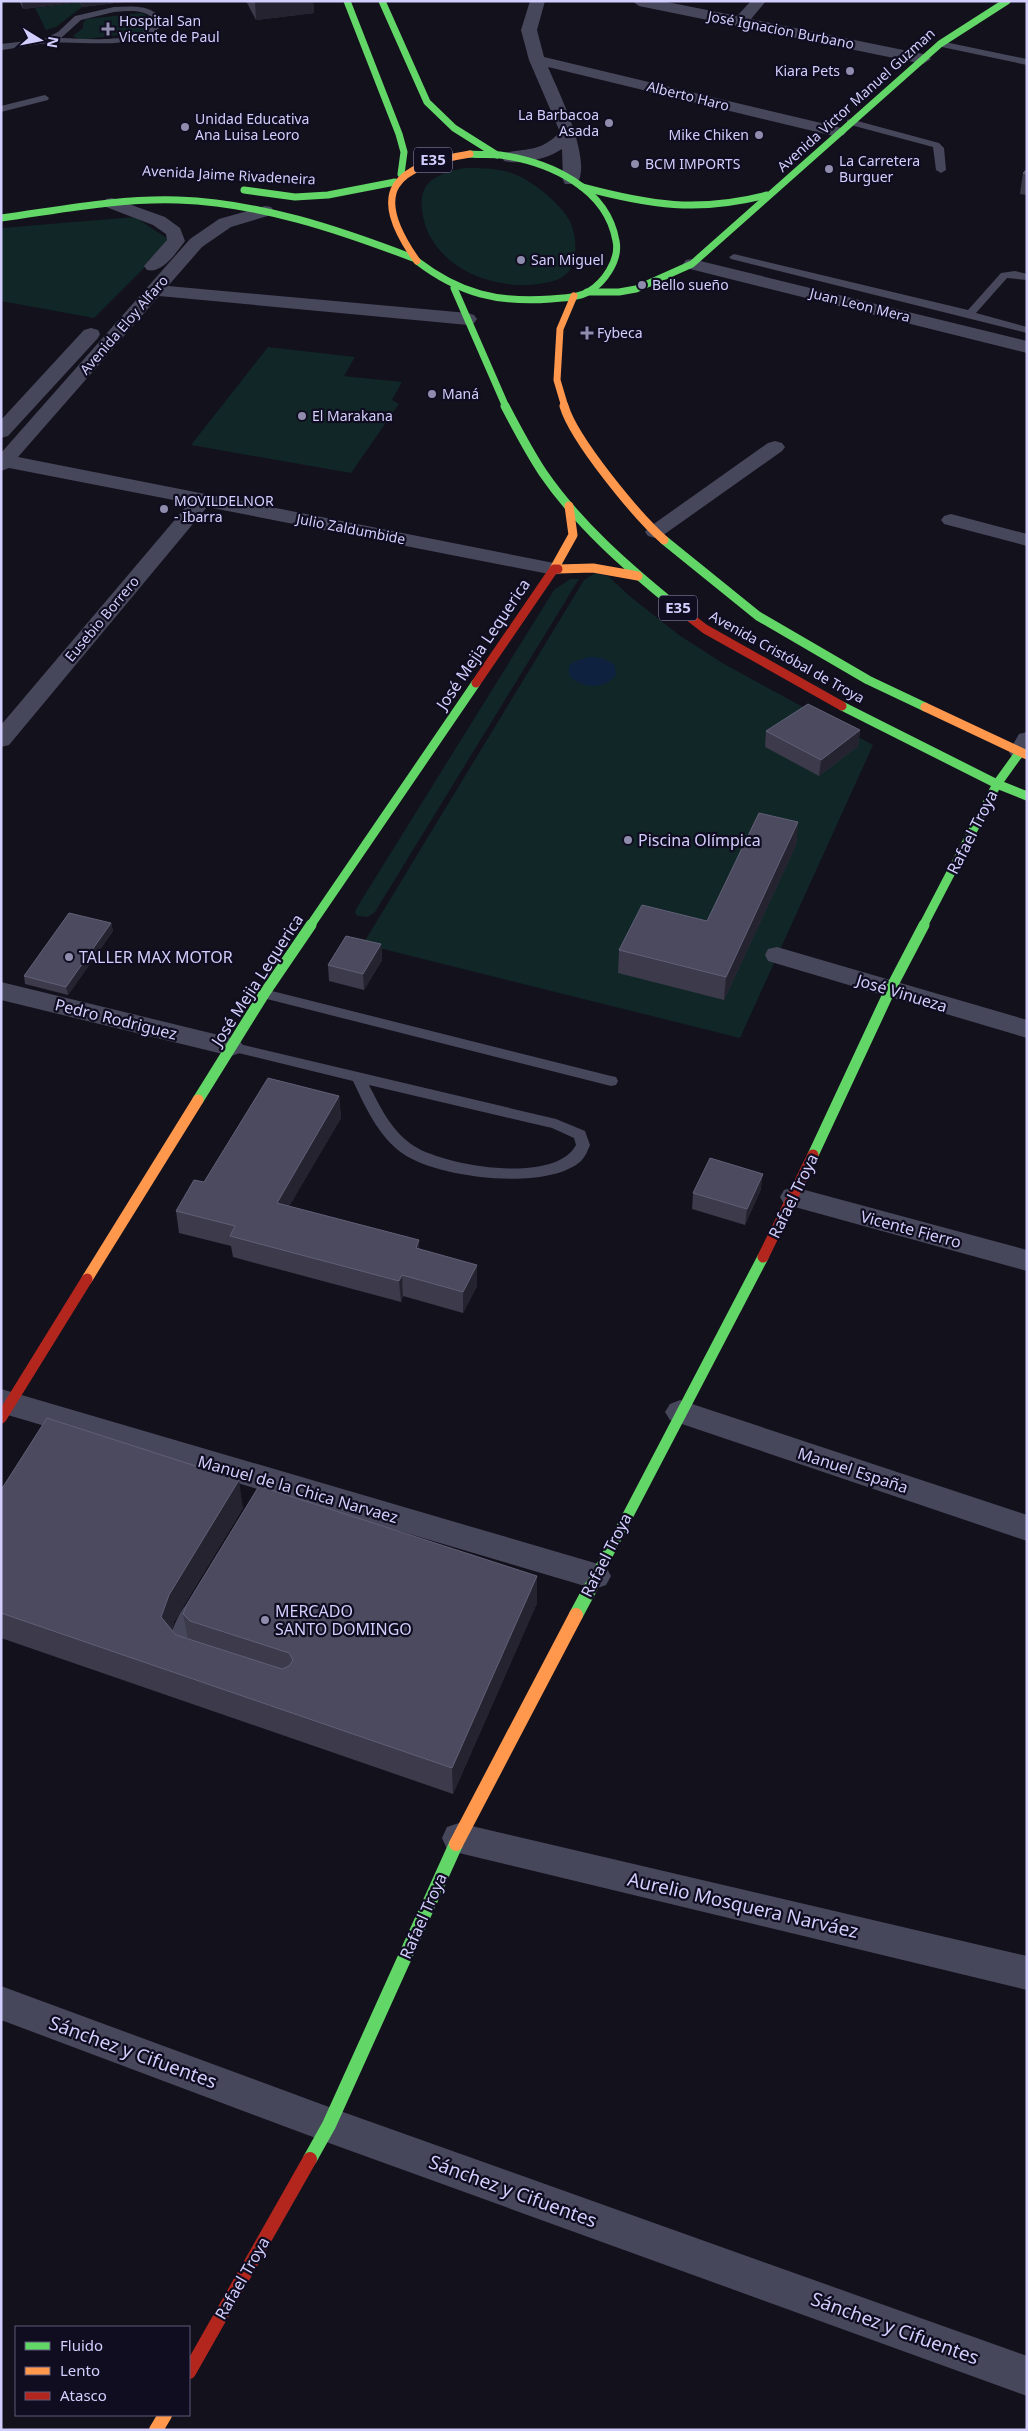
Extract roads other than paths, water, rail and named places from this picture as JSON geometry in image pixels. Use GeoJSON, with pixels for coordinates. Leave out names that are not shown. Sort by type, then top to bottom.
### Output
{"type":"FeatureCollection","features":[{"type":"Feature","properties":{"kind":"main road","name":"E35"},"geometry":{"type":"LineString","coordinates":[[347,1],[400,134],[404,152],[390,207],[396,233],[413,258],[454,288],[481,296],[511,301],[543,301],[587,292],[605,275],[616,256],[618,238],[609,214],[601,202],[577,183],[546,169],[504,156],[454,128],[427,102],[382,1]]}},
{"type":"Feature","properties":{"kind":"main road","name":"Avenida Victor Manuel Guzman"},"geometry":{"type":"LineString","coordinates":[[587,292],[619,292],[636,288],[692,264],[777,191],[844,127],[940,44],[1007,1]]}},
{"type":"Feature","properties":{"kind":"main road","name":"E35"},"geometry":{"type":"LineString","coordinates":[[398,178],[419,164],[443,158],[470,154],[504,156]]}},
{"type":"Feature","properties":{"kind":"main road","name":"Avenida Jaime Rivadeneira"},"geometry":{"type":"LineString","coordinates":[[228,188],[295,197],[328,195],[398,178]]}},
{"type":"Feature","properties":{"kind":"main road","name":"Avenida Victor Manuel Guzman"},"geometry":{"type":"LineString","coordinates":[[577,183],[639,202],[670,208],[696,209],[728,206],[777,191]]}},
{"type":"Feature","properties":{"kind":"main road","name":"Avenida Jaime Rivadeneira"},"geometry":{"type":"LineString","coordinates":[[1,218],[112,203],[177,200],[221,203],[265,211],[340,230],[413,258]]}},
{"type":"Feature","properties":{"kind":"main road","name":"Avenida Cristóbal de Troya"},"geometry":{"type":"LineString","coordinates":[[454,288],[506,408],[544,473],[569,506],[638,576],[713,634],[816,693],[997,784],[1027,796]]}},
{"type":"Feature","properties":{"kind":"main road","name":"Avenida Cristóbal de Troya"},"geometry":{"type":"LineString","coordinates":[[574,296],[560,328],[558,354],[557,380],[567,416],[594,459],[655,532],[758,616],[868,680],[1025,749]]}},
{"type":"Feature","properties":{"kind":"main road","name":"José Mejia Lequerica"},"geometry":{"type":"LineString","coordinates":[[4,1408],[264,994],[554,568],[573,535],[569,506]]}},
{"type":"Feature","properties":{"kind":"main road"},"geometry":{"type":"LineString","coordinates":[[554,568],[593,568],[638,576]]}},
{"type":"Feature","properties":{"kind":"main road","name":"Rafael Troya"},"geometry":{"type":"LineString","coordinates":[[190,2370],[329,2125],[459,1838],[794,1197],[890,990],[997,784],[1025,749]]}},
{"type":"Feature","properties":{"kind":"main road"},"geometry":{"type":"LineString","coordinates":[[156,2430],[164,2416]]}},
{"type":"Feature","properties":{"kind":"street"},"geometry":{"type":"LineString","coordinates":[[538,1],[529,30],[537,60],[568,133],[572,164],[577,183]]}},
{"type":"Feature","properties":{"kind":"street","name":"José Ignacion Burbano"},"geometry":{"type":"LineString","coordinates":[[639,1],[923,59]]}},
{"type":"Feature","properties":{"kind":"street"},"geometry":{"type":"LineString","coordinates":[[740,22],[759,1]]}},
{"type":"Feature","properties":{"kind":"street","name":"Alberto Haro"},"geometry":{"type":"LineString","coordinates":[[537,60],[844,127]]}},
{"type":"Feature","properties":{"kind":"street"},"geometry":{"type":"LineString","coordinates":[[504,156],[547,151],[557,146],[568,133]]}},
{"type":"Feature","properties":{"kind":"street","name":"Avenida Eloy Alfaro"},"geometry":{"type":"LineString","coordinates":[[112,203],[159,221],[174,232],[176,242],[135,286]]}},
{"type":"Feature","properties":{"kind":"street","name":"Avenida Eloy Alfaro"},"geometry":{"type":"LineString","coordinates":[[2,462],[196,243],[225,223],[265,211]]}},
{"type":"Feature","properties":{"kind":"street","name":"Juan Leon Mera"},"geometry":{"type":"LineString","coordinates":[[692,264],[779,286],[1023,337]]}},
{"type":"Feature","properties":{"kind":"street"},"geometry":{"type":"LineString","coordinates":[[154,290],[468,319]]}},
{"type":"Feature","properties":{"kind":"street","name":"Avenida Eloy Alfaro"},"geometry":{"type":"LineString","coordinates":[[1,432],[102,322]]}},
{"type":"Feature","properties":{"kind":"street"},"geometry":{"type":"LineString","coordinates":[[655,532],[775,447]]}},
{"type":"Feature","properties":{"kind":"street","name":"Julio Zaldumbide"},"geometry":{"type":"LineString","coordinates":[[2,462],[203,499],[554,568]]}},
{"type":"Feature","properties":{"kind":"street","name":"Eusebio Borrero"},"geometry":{"type":"LineString","coordinates":[[1,740],[203,499]]}},
{"type":"Feature","properties":{"kind":"street"},"geometry":{"type":"LineString","coordinates":[[950,520],[1027,540]]}},
{"type":"Feature","properties":{"kind":"street","name":"José Vinueza"},"geometry":{"type":"LineString","coordinates":[[778,955],[890,990],[1027,1029]]}},
{"type":"Feature","properties":{"kind":"street","name":"Pedro Rodriguez"},"geometry":{"type":"LineString","coordinates":[[1,991],[231,1048]]}},
{"type":"Feature","properties":{"kind":"street","name":"Vicente Fierro"},"geometry":{"type":"LineString","coordinates":[[794,1197],[1027,1261]]}},
{"type":"Feature","properties":{"kind":"street","name":"Manuel de la Chica Narvaez"},"geometry":{"type":"LineString","coordinates":[[4,1408],[266,1489],[595,1576]]}},
{"type":"Feature","properties":{"kind":"street","name":"Manuel España"},"geometry":{"type":"LineString","coordinates":[[680,1412],[1027,1528]]}},
{"type":"Feature","properties":{"kind":"street","name":"Aurelio Mosquera Narváez"},"geometry":{"type":"LineString","coordinates":[[459,1838],[1027,1972]]}},
{"type":"Feature","properties":{"kind":"street","name":"Sánchez y Cifuentes"},"geometry":{"type":"LineString","coordinates":[[1,2003],[329,2125],[1027,2376]]}},
{"type":"Feature","properties":{"kind":"lane"},"geometry":{"type":"LineString","coordinates":[[1,47],[56,38],[80,17],[105,12],[137,9],[150,11],[160,23],[153,32],[146,35],[77,43],[48,40]]}},
{"type":"Feature","properties":{"kind":"lane"},"geometry":{"type":"LineString","coordinates":[[940,44],[1027,62]]}},
{"type":"Feature","properties":{"kind":"lane"},"geometry":{"type":"LineString","coordinates":[[1,109],[45,98]]}},
{"type":"Feature","properties":{"kind":"lane"},"geometry":{"type":"LineString","coordinates":[[844,127],[936,145],[939,148],[940,170]]}},
{"type":"Feature","properties":{"kind":"lane"},"geometry":{"type":"LineString","coordinates":[[734,257],[970,314],[1023,337]]}},
{"type":"Feature","properties":{"kind":"lane"},"geometry":{"type":"LineString","coordinates":[[779,286],[794,270]]}},
{"type":"Feature","properties":{"kind":"lane"},"geometry":{"type":"LineString","coordinates":[[970,314],[1004,275],[1015,274],[1027,277]]}},
{"type":"Feature","properties":{"kind":"lane"},"geometry":{"type":"LineString","coordinates":[[264,994],[611,1081]]}},
{"type":"Feature","properties":{"kind":"lane"},"geometry":{"type":"LineString","coordinates":[[231,1048],[358,1077],[556,1124],[580,1135],[583,1145],[575,1158],[542,1173],[494,1174],[441,1164],[408,1150],[380,1120],[358,1077]]}},
{"type":"Feature","properties":{"kind":"lane"},"geometry":{"type":"LineString","coordinates":[[197,1658],[188,1655],[177,1643],[182,1628],[202,1596]]}},
{"type":"Feature","properties":{"kind":"water"},"geometry":{"type":"Polygon","coordinates":[[[588,657],[609,661],[615,666],[616,675],[606,683],[592,686],[574,680],[569,675],[569,666],[573,662],[588,657]]]}},
{"type":"Feature","properties":{"kind":"place","name":"Hospital San Vicente de Paul"},"geometry":{"type":"Point","coordinates":[108,29]}},
{"type":"Feature","properties":{"kind":"place","name":"Kiara Pets"},"geometry":{"type":"Point","coordinates":[850,71]}},
{"type":"Feature","properties":{"kind":"place","name":"La Barbacoa Asada"},"geometry":{"type":"Point","coordinates":[609,123]}},
{"type":"Feature","properties":{"kind":"place","name":"Unidad Educativa Ana Luisa Leoro"},"geometry":{"type":"Point","coordinates":[185,127]}},
{"type":"Feature","properties":{"kind":"place","name":"Mike Chiken"},"geometry":{"type":"Point","coordinates":[759,135]}},
{"type":"Feature","properties":{"kind":"place","name":"BCM IMPORTS"},"geometry":{"type":"Point","coordinates":[635,164]}},
{"type":"Feature","properties":{"kind":"place","name":"La Carretera Burguer"},"geometry":{"type":"Point","coordinates":[829,169]}},
{"type":"Feature","properties":{"kind":"place","name":"San Miguel"},"geometry":{"type":"Point","coordinates":[521,260]}},
{"type":"Feature","properties":{"kind":"place","name":"Bello sueño"},"geometry":{"type":"Point","coordinates":[642,285]}},
{"type":"Feature","properties":{"kind":"place","name":"Fybeca"},"geometry":{"type":"Point","coordinates":[587,333]}},
{"type":"Feature","properties":{"kind":"place","name":"Maná"},"geometry":{"type":"Point","coordinates":[432,394]}},
{"type":"Feature","properties":{"kind":"place","name":"El Marakana"},"geometry":{"type":"Point","coordinates":[302,416]}},
{"type":"Feature","properties":{"kind":"place","name":"MOVILDELNOR - Ibarra"},"geometry":{"type":"Point","coordinates":[164,509]}},
{"type":"Feature","properties":{"kind":"place","name":"Piscina Olímpica"},"geometry":{"type":"Point","coordinates":[628,840]}},
{"type":"Feature","properties":{"kind":"place","name":"TALLER MAX MOTOR"},"geometry":{"type":"Point","coordinates":[69,957]}},
{"type":"Feature","properties":{"kind":"place","name":"MERCADO SANTO DOMINGO"},"geometry":{"type":"Point","coordinates":[265,1620]}}]}
